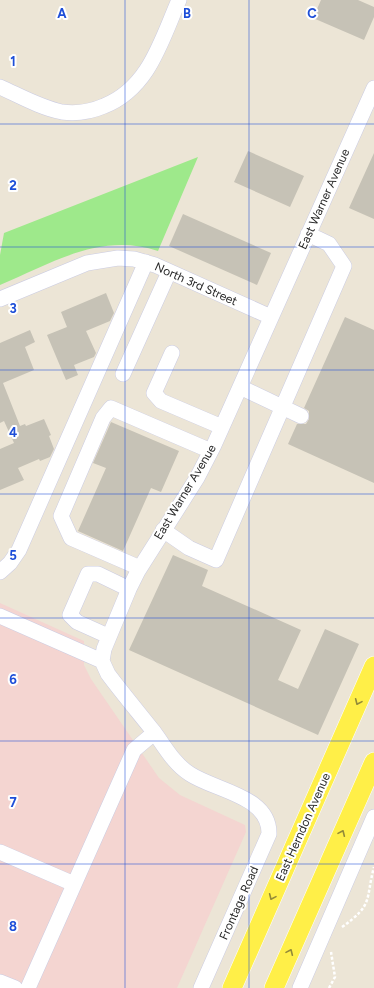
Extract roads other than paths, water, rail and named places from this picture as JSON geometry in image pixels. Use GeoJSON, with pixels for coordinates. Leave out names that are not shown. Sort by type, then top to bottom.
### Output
{"type":"FeatureCollection","features":[{"type":"Feature","properties":{"kind":"main road","name":"East Herndon Avenue"},"geometry":{"type":"LineString","coordinates":[[232,988],[374,666]]}},
{"type":"Feature","properties":{"kind":"main road"},"geometry":{"type":"LineString","coordinates":[[274,988],[374,762]]}},
{"type":"Feature","properties":{"kind":"street"},"geometry":{"type":"LineString","coordinates":[[0,87],[61,112],[75,114],[92,111],[107,105],[133,89],[143,77],[152,62],[179,0]]}},
{"type":"Feature","properties":{"kind":"street","name":"East Warner Avenue"},"geometry":{"type":"LineString","coordinates":[[102,662],[108,636],[129,589],[163,530],[197,478],[211,451],[374,88]]}},
{"type":"Feature","properties":{"kind":"street"},"geometry":{"type":"LineString","coordinates":[[163,530],[189,548],[216,560],[344,266],[330,244],[308,234]]}},
{"type":"Feature","properties":{"kind":"street","name":"North 3rd Street"},"geometry":{"type":"LineString","coordinates":[[0,299],[87,263],[118,258],[134,259],[146,262],[271,317]]}},
{"type":"Feature","properties":{"kind":"street"},"geometry":{"type":"LineString","coordinates":[[0,572],[10,564],[19,550],[146,262]]}},
{"type":"Feature","properties":{"kind":"street"},"geometry":{"type":"LineString","coordinates":[[123,374],[169,272]]}},
{"type":"Feature","properties":{"kind":"street"},"geometry":{"type":"LineString","coordinates":[[172,353],[154,393],[161,400],[222,427]]}},
{"type":"Feature","properties":{"kind":"street"},"geometry":{"type":"LineString","coordinates":[[240,387],[301,416]]}},
{"type":"Feature","properties":{"kind":"street"},"geometry":{"type":"LineString","coordinates":[[140,568],[71,538],[61,516],[103,418],[112,408],[211,451]]}},
{"type":"Feature","properties":{"kind":"street"},"geometry":{"type":"LineString","coordinates":[[108,636],[76,622],[70,614],[88,574],[98,574],[129,589]]}},
{"type":"Feature","properties":{"kind":"street"},"geometry":{"type":"LineString","coordinates":[[0,616],[102,662],[108,674],[154,733],[134,750],[28,988]]}},
{"type":"Feature","properties":{"kind":"street","name":"Frontage Road"},"geometry":{"type":"LineString","coordinates":[[154,733],[183,769],[201,780],[247,800],[260,808],[267,817],[270,825],[269,834],[201,988]]}},
{"type":"Feature","properties":{"kind":"street"},"geometry":{"type":"LineString","coordinates":[[300,988],[374,817]]}},
{"type":"Feature","properties":{"kind":"street"},"geometry":{"type":"LineString","coordinates":[[0,852],[74,884]]}},
{"type":"Feature","properties":{"kind":"street"},"geometry":{"type":"LineString","coordinates":[[0,982],[15,988]]}}]}
